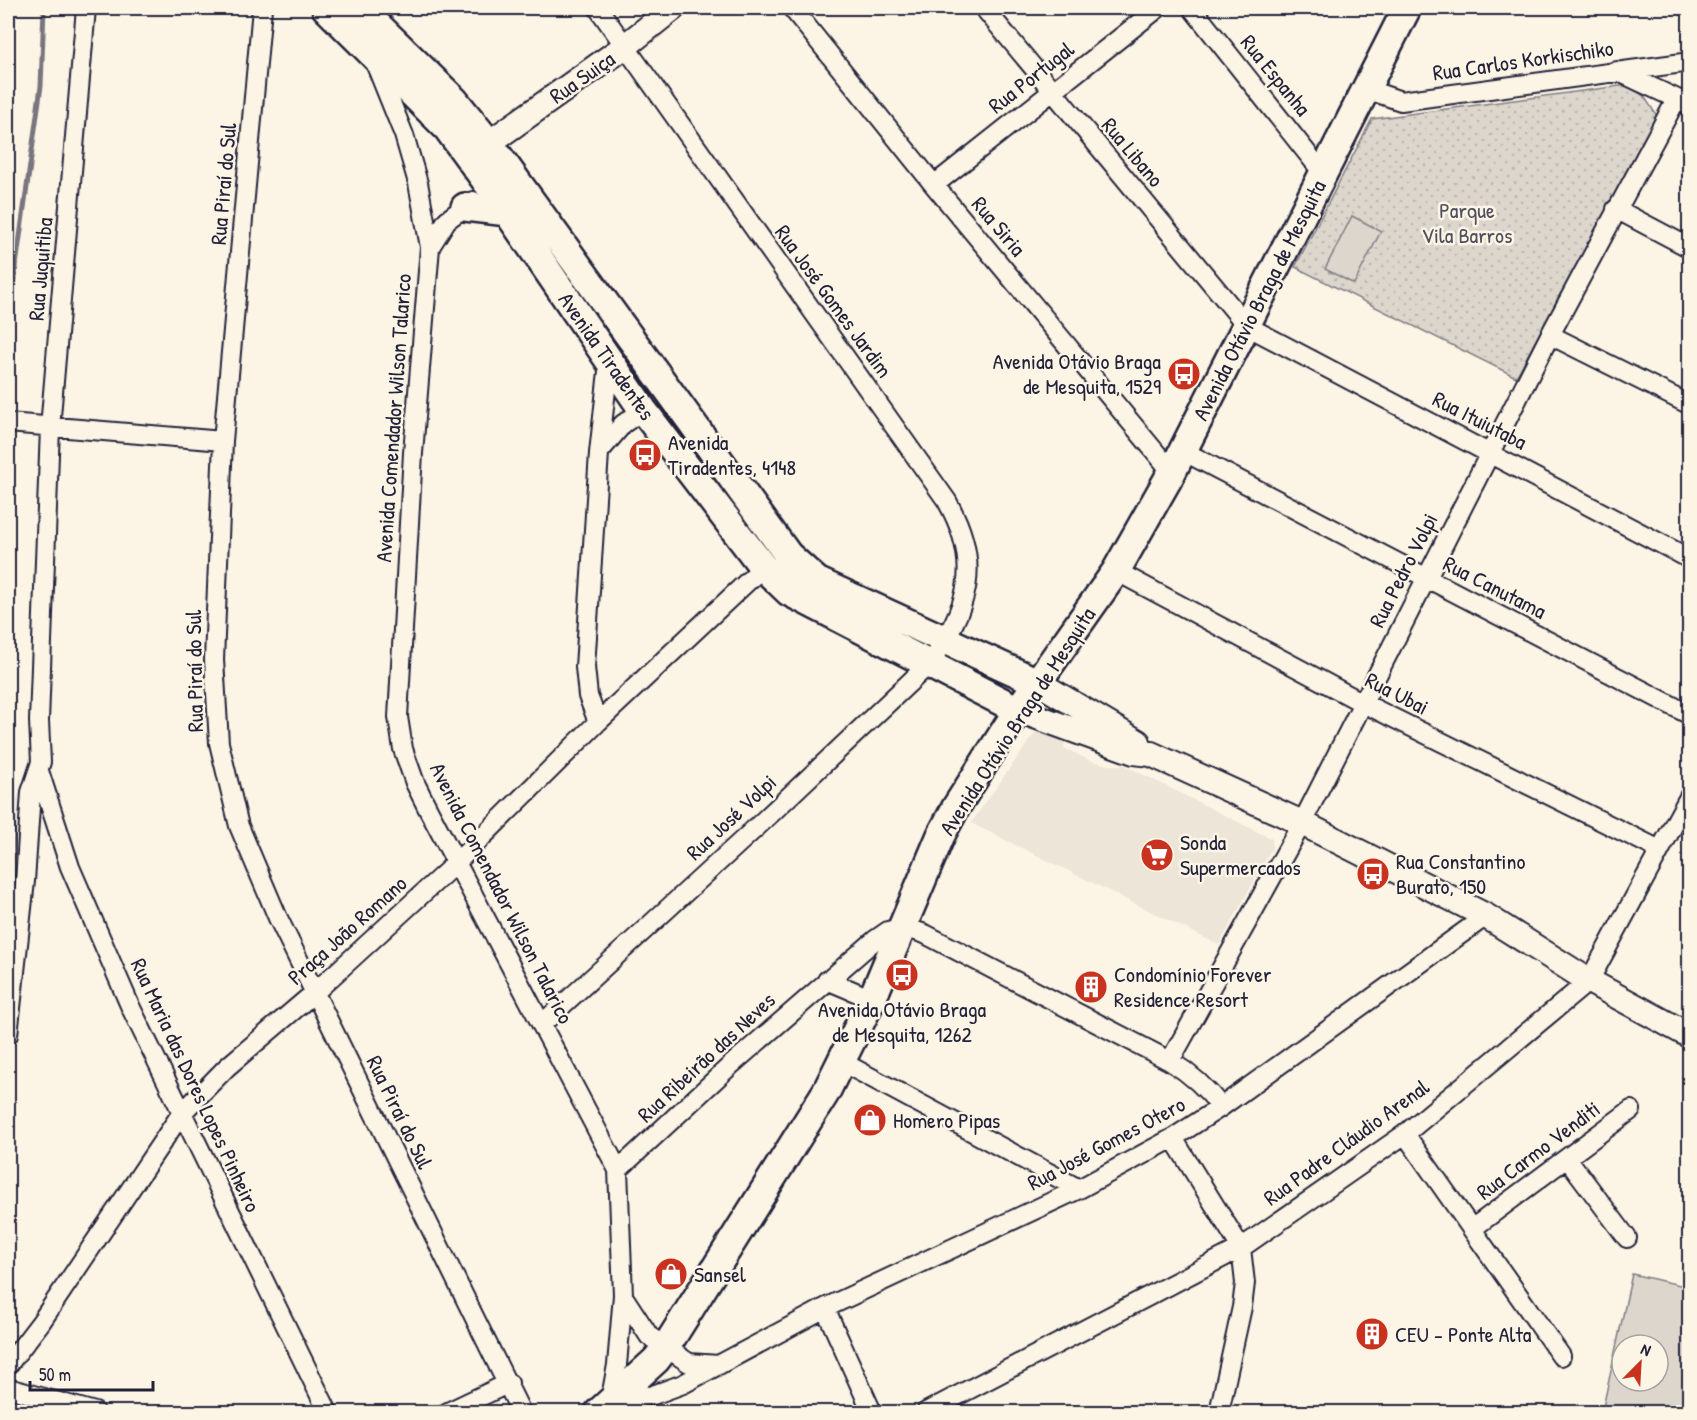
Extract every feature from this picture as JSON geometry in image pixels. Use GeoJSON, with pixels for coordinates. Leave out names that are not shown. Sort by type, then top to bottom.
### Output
{"type":"FeatureCollection","features":[{"type":"Feature","properties":{"kind":"main road","name":"Avenida Tiradentes"},"geometry":{"type":"LineString","coordinates":[[326,8],[501,180],[788,555],[817,581],[1037,682]]}},
{"type":"Feature","properties":{"kind":"main road","name":"Avenida Tiradentes"},"geometry":{"type":"LineString","coordinates":[[360,8],[455,101],[489,143],[508,212],[643,410],[763,567],[789,592],[1018,710]]}},
{"type":"Feature","properties":{"kind":"main road","name":"Avenida Otávio Braga de Mesquita"},"geometry":{"type":"LineString","coordinates":[[605,1408],[657,1360],[821,1101],[872,999],[941,835],[1018,710],[1116,571],[1177,461],[1247,326],[1407,8]]}},
{"type":"Feature","properties":{"kind":"main road"},"geometry":{"type":"LineString","coordinates":[[465,207],[508,212]]}},
{"type":"Feature","properties":{"kind":"street","name":"Rua Juquitiba"},"geometry":{"type":"LineString","coordinates":[[8,1035],[25,881],[31,792],[39,771],[51,428],[86,8]]}},
{"type":"Feature","properties":{"kind":"street","name":"Rua Piraí do Sul"},"geometry":{"type":"LineString","coordinates":[[262,8],[223,441],[214,660],[219,743],[239,826],[278,918],[509,1383],[521,1413]]}},
{"type":"Feature","properties":{"kind":"street","name":"Rua José Gomes Jardim"},"geometry":{"type":"LineString","coordinates":[[598,8],[934,480],[961,525],[968,558],[969,583],[960,612],[946,640]]}},
{"type":"Feature","properties":{"kind":"street","name":"Rua Suiça"},"geometry":{"type":"LineString","coordinates":[[489,143],[624,47],[673,8]]}},
{"type":"Feature","properties":{"kind":"street","name":"Rua Siria"},"geometry":{"type":"LineString","coordinates":[[792,8],[934,185],[1177,461]]}},
{"type":"Feature","properties":{"kind":"street","name":"Rua Libano"},"geometry":{"type":"LineString","coordinates":[[984,8],[1051,92],[1247,326]]}},
{"type":"Feature","properties":{"kind":"street","name":"Rua Portugal"},"geometry":{"type":"LineString","coordinates":[[934,185],[1158,8]]}},
{"type":"Feature","properties":{"kind":"street","name":"Rua Espanha"},"geometry":{"type":"LineString","coordinates":[[1192,8],[1323,173]]}},
{"type":"Feature","properties":{"kind":"street","name":"Avenida Comendador Wilson Talarico"},"geometry":{"type":"LineString","coordinates":[[370,53],[404,135],[425,209],[430,247],[413,453],[398,717],[403,749],[415,783],[471,893],[543,1023],[618,1170],[623,1295],[617,1365],[605,1408]]}},
{"type":"Feature","properties":{"kind":"street","name":"Rua Carlos Korkischiko"},"geometry":{"type":"LineString","coordinates":[[1366,89],[1401,101],[1689,62]]}},
{"type":"Feature","properties":{"kind":"street"},"geometry":{"type":"LineString","coordinates":[[1617,71],[1683,102]]}},
{"type":"Feature","properties":{"kind":"street","name":"Rua Pedro Volpi"},"geometry":{"type":"LineString","coordinates":[[1170,1061],[1302,823],[1616,209],[1683,102]]}},
{"type":"Feature","properties":{"kind":"street","name":"Avenida Comendador Wilson Talarico"},"geometry":{"type":"LineString","coordinates":[[430,247],[447,220],[501,180]]}},
{"type":"Feature","properties":{"kind":"street"},"geometry":{"type":"LineString","coordinates":[[1616,209],[1689,248]]}},
{"type":"Feature","properties":{"kind":"street","name":"Rua Ituiutaba"},"geometry":{"type":"LineString","coordinates":[[1247,326],[1689,559]]}},
{"type":"Feature","properties":{"kind":"street"},"geometry":{"type":"LineString","coordinates":[[1550,335],[1689,405]]}},
{"type":"Feature","properties":{"kind":"street"},"geometry":{"type":"LineString","coordinates":[[598,722],[588,696],[585,668],[599,453],[609,362]]}},
{"type":"Feature","properties":{"kind":"street"},"geometry":{"type":"LineString","coordinates":[[599,453],[623,424],[643,410]]}},
{"type":"Feature","properties":{"kind":"street"},"geometry":{"type":"LineString","coordinates":[[8,423],[223,441]]}},
{"type":"Feature","properties":{"kind":"street","name":"Rua Canutama"},"geometry":{"type":"LineString","coordinates":[[1177,461],[1426,579],[1689,715]]}},
{"type":"Feature","properties":{"kind":"street","name":"Praça João Romano"},"geometry":{"type":"LineString","coordinates":[[8,1365],[41,1322],[181,1114],[227,1067],[314,993],[457,862],[598,722],[763,567]]}},
{"type":"Feature","properties":{"kind":"street","name":"Rua Ubai"},"geometry":{"type":"LineString","coordinates":[[1116,571],[1363,703],[1660,850]]}},
{"type":"Feature","properties":{"kind":"street","name":"Rua José Volpi"},"geometry":{"type":"LineString","coordinates":[[543,1023],[761,823],[928,665],[946,640]]}},
{"type":"Feature","properties":{"kind":"street"},"geometry":{"type":"LineString","coordinates":[[1037,682],[1138,742],[1151,754]]}},
{"type":"Feature","properties":{"kind":"street"},"geometry":{"type":"LineString","coordinates":[[1018,710],[1134,752],[1151,754],[1302,823],[1486,916],[1589,981],[1689,1036]]}},
{"type":"Feature","properties":{"kind":"street","name":"Rua Maria das Dores Lopes Pinheiro"},"geometry":{"type":"LineString","coordinates":[[39,771],[70,867],[181,1114],[328,1413]]}},
{"type":"Feature","properties":{"kind":"street","name":"Rua Padre Cláudio Arenal"},"geometry":{"type":"LineString","coordinates":[[926,1413],[1241,1248],[1405,1134],[1589,981],[1689,795]]}},
{"type":"Feature","properties":{"kind":"street","name":"Rua José Gomes Otero"},"geometry":{"type":"LineString","coordinates":[[605,1408],[653,1395],[721,1365],[825,1308],[1079,1189],[1173,1138],[1221,1107],[1486,916]]}},
{"type":"Feature","properties":{"kind":"street"},"geometry":{"type":"LineString","coordinates":[[904,927],[925,934],[1170,1061],[1207,1089],[1221,1107]]}},
{"type":"Feature","properties":{"kind":"street","name":"Rua Ribeirão das Neves"},"geometry":{"type":"LineString","coordinates":[[618,1170],[827,980],[888,931],[904,927]]}},
{"type":"Feature","properties":{"kind":"street"},"geometry":{"type":"LineString","coordinates":[[827,980],[872,999]]}},
{"type":"Feature","properties":{"kind":"street"},"geometry":{"type":"LineString","coordinates":[[842,1062],[1079,1189]]}},
{"type":"Feature","properties":{"kind":"street","name":"Rua Carmo Venditi"},"geometry":{"type":"LineString","coordinates":[[1473,1228],[1631,1110]]}},
{"type":"Feature","properties":{"kind":"street"},"geometry":{"type":"LineString","coordinates":[[1405,1134],[1561,1356]]}},
{"type":"Feature","properties":{"kind":"street"},"geometry":{"type":"LineString","coordinates":[[1173,1138],[1241,1248],[1245,1283],[1242,1307],[1220,1413]]}},
{"type":"Feature","properties":{"kind":"street"},"geometry":{"type":"LineString","coordinates":[[1567,1158],[1627,1238]]}},
{"type":"Feature","properties":{"kind":"street"},"geometry":{"type":"LineString","coordinates":[[623,1295],[649,1336],[689,1363],[721,1365]]}},
{"type":"Feature","properties":{"kind":"street"},"geometry":{"type":"LineString","coordinates":[[825,1308],[872,1413]]}},
{"type":"Feature","properties":{"kind":"street"},"geometry":{"type":"LineString","coordinates":[[448,1413],[509,1383]]}},
{"type":"Feature","properties":{"kind":"street"},"geometry":{"type":"LineString","coordinates":[[8,1388],[95,1413]]}},
{"type":"Feature","properties":{"kind":"shaded area"},"geometry":{"type":"Polygon","coordinates":[[[1044,730],[1066,738],[1064,748],[1089,760],[1107,765],[1124,765],[1272,839],[1272,848],[1219,945],[971,823],[1035,733],[1044,730]]]}},
{"type":"Feature","properties":{"kind":"green space","name":"Parque Vila Barros"},"geometry":{"type":"Polygon","coordinates":[[[1627,85],[1644,96],[1657,116],[1516,377],[1295,267],[1372,119],[1627,85]]]}},
{"type":"Feature","properties":{"kind":"green space"},"geometry":{"type":"Polygon","coordinates":[[[1352,216],[1381,231],[1354,284],[1325,269],[1352,216]]]}},
{"type":"Feature","properties":{"kind":"green space"},"geometry":{"type":"Polygon","coordinates":[[[16,799],[8,950],[8,800],[16,799]]]}},
{"type":"Feature","properties":{"kind":"green space"},"geometry":{"type":"Polygon","coordinates":[[[1632,1274],[1689,1287],[1689,1412],[1602,1412],[1610,1375],[1610,1393],[1670,1393],[1670,1333],[1619,1333],[1632,1274]]]}},
{"type":"Feature","properties":{"kind":"waterway"},"geometry":{"type":"LineString","coordinates":[[8,323],[41,86],[44,8]]}},
{"type":"Feature","properties":{"kind":"place","name":"Avenida Otávio Braga de Mesquita, 1529"},"geometry":{"type":"Point","coordinates":[1184,374]}},
{"type":"Feature","properties":{"kind":"place","name":"Avenida Tiradentes, 4148"},"geometry":{"type":"Point","coordinates":[645,455]}},
{"type":"Feature","properties":{"kind":"place","name":"Sonda Supermercados"},"geometry":{"type":"Point","coordinates":[1157,855]}},
{"type":"Feature","properties":{"kind":"place","name":"Rua Constantino Burato, 150"},"geometry":{"type":"Point","coordinates":[1373,874]}},
{"type":"Feature","properties":{"kind":"place","name":"Avenida Otávio Braga de Mesquita, 1262"},"geometry":{"type":"Point","coordinates":[902,975]}},
{"type":"Feature","properties":{"kind":"place","name":"Condomínio Forever Residence Resort"},"geometry":{"type":"Point","coordinates":[1091,987]}},
{"type":"Feature","properties":{"kind":"place","name":"Homero Pipas"},"geometry":{"type":"Point","coordinates":[870,1120]}},
{"type":"Feature","properties":{"kind":"place","name":"Sansel"},"geometry":{"type":"Point","coordinates":[671,1274]}},
{"type":"Feature","properties":{"kind":"place","name":"CEU - Ponte Alta"},"geometry":{"type":"Point","coordinates":[1372,1334]}}]}
